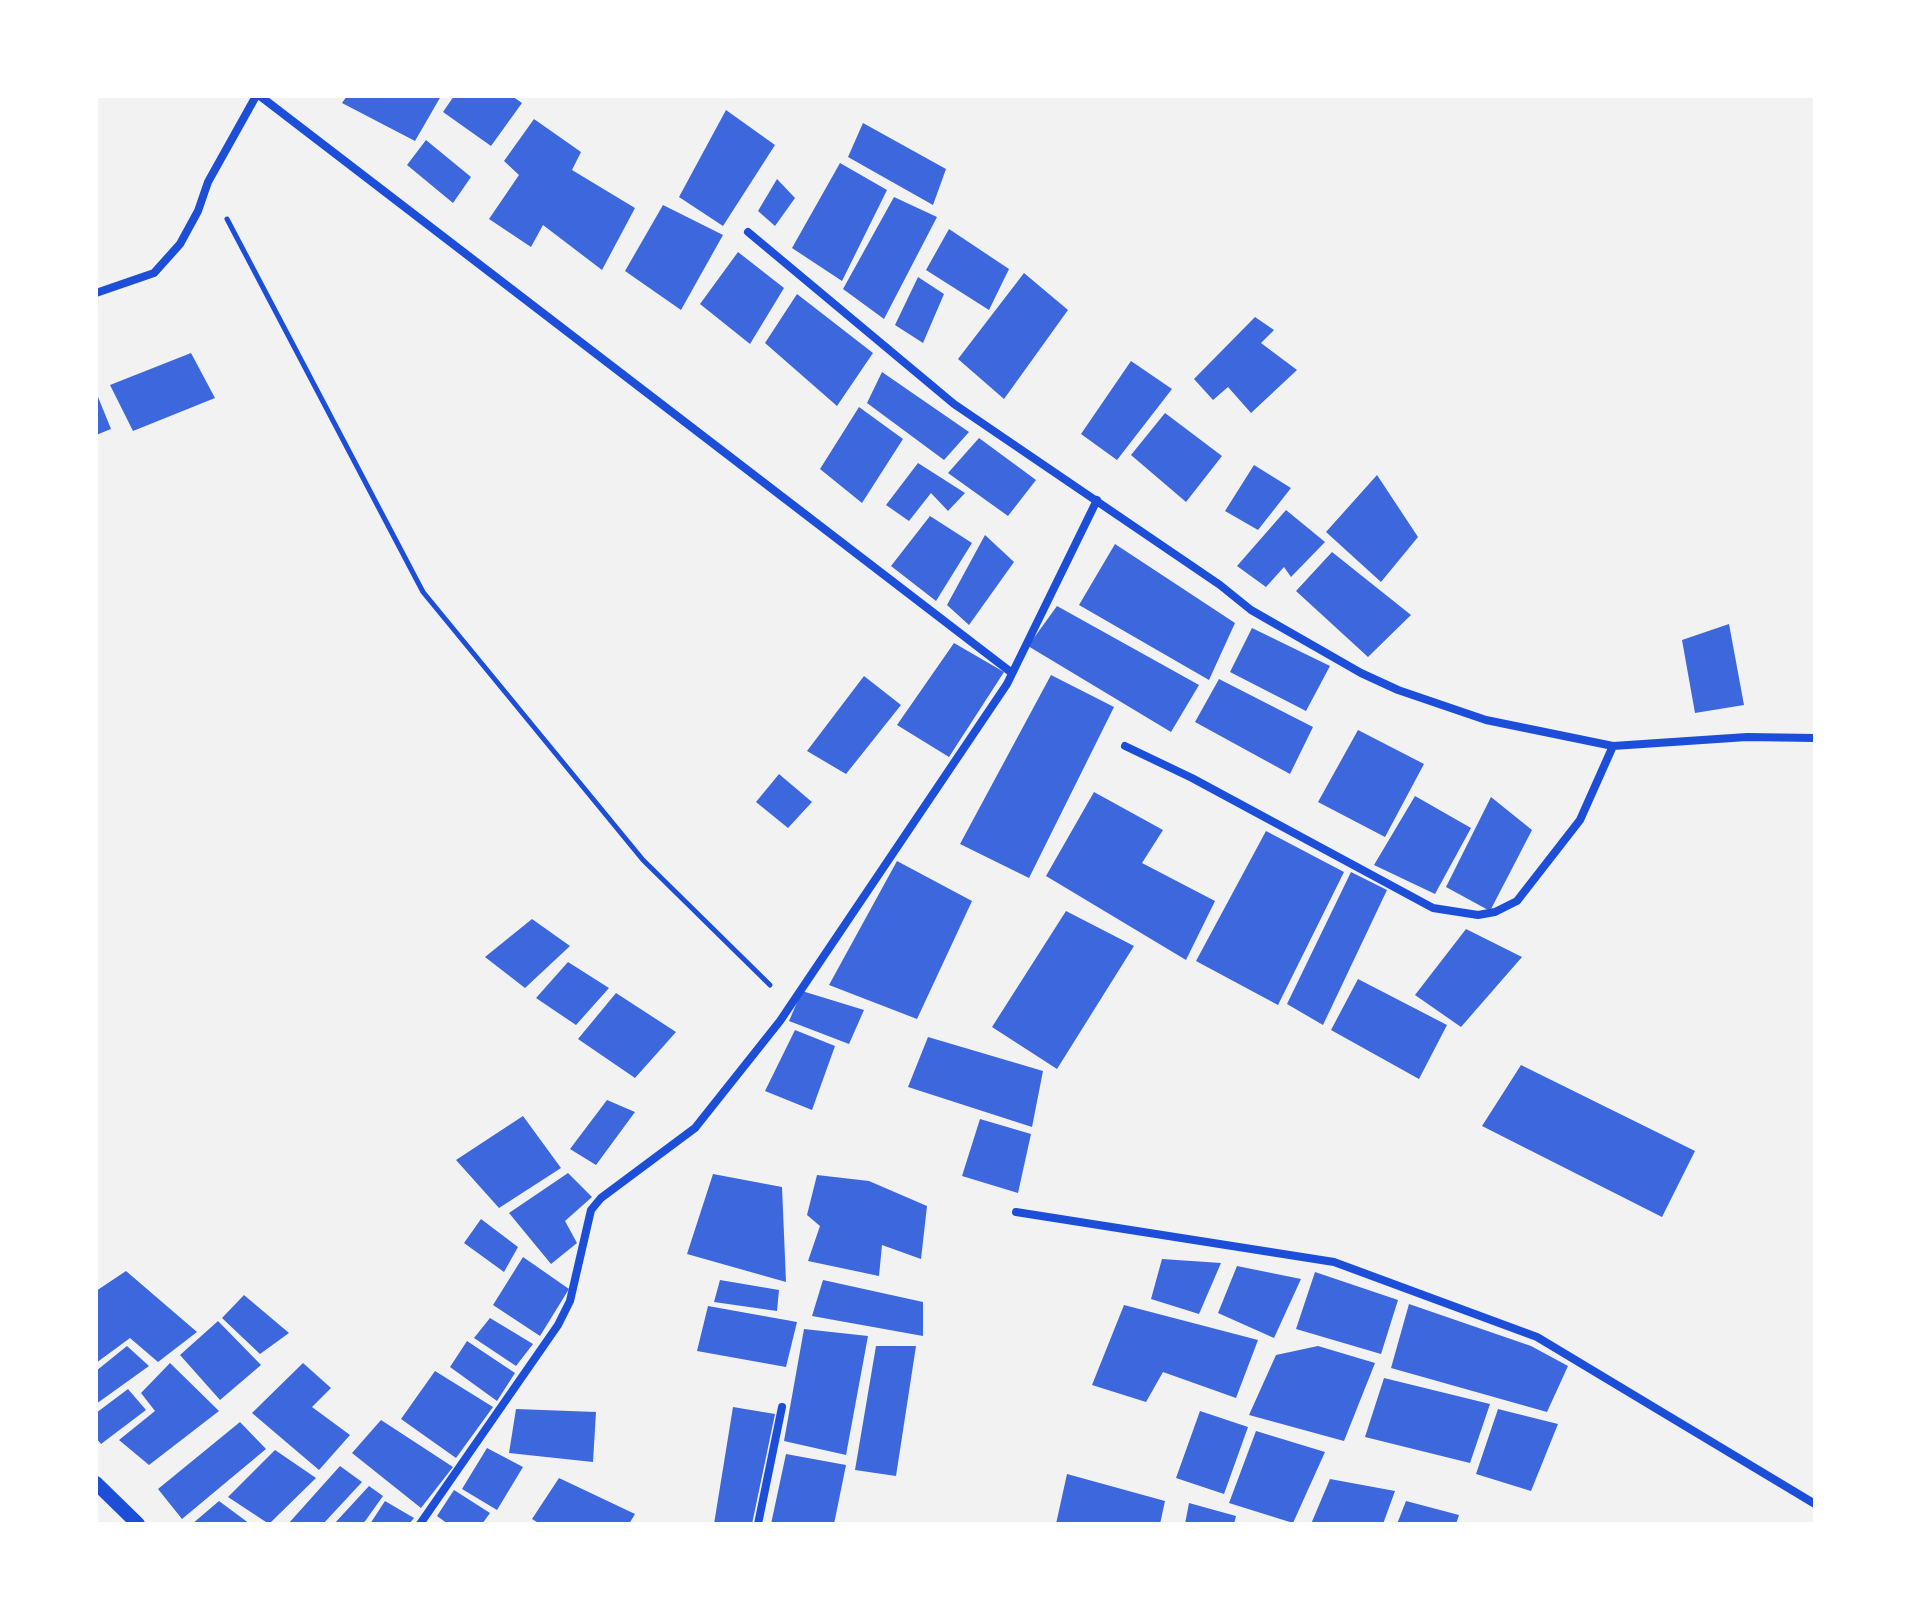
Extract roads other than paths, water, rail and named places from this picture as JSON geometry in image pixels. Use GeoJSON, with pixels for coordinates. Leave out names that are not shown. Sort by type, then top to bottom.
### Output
{"type":"FeatureCollection","features":[{"type":"Feature","properties":{"kind":"street"},"geometry":{"type":"LineString","coordinates":[[96,293],[154,273],[180,244],[198,211],[208,182],[258,96],[1012,673]]}},
{"type":"Feature","properties":{"kind":"street"},"geometry":{"type":"LineString","coordinates":[[748,232],[954,404],[1097,500],[1251,610],[1361,673],[1398,690],[1486,720],[1613,746],[1747,737],[1815,738]]}},
{"type":"Feature","properties":{"kind":"street"},"geometry":{"type":"LineString","coordinates":[[420,1524],[558,1325],[570,1301],[591,1210],[601,1198],[695,1128],[790,1005],[1012,673],[1097,500]]}},
{"type":"Feature","properties":{"kind":"street"},"geometry":{"type":"LineString","coordinates":[[1125,746],[1192,778],[1433,908],[1478,915],[1495,912],[1517,901],[1580,820],[1613,746]]}},
{"type":"Feature","properties":{"kind":"street"},"geometry":{"type":"LineString","coordinates":[[1016,1212],[1348,1268],[1537,1337],[1815,1504]]}},
{"type":"Feature","properties":{"kind":"street"},"geometry":{"type":"LineString","coordinates":[[758,1524],[782,1407]]}},
{"type":"Feature","properties":{"kind":"street"},"geometry":{"type":"LineString","coordinates":[[96,1483],[138,1524]]}}]}
